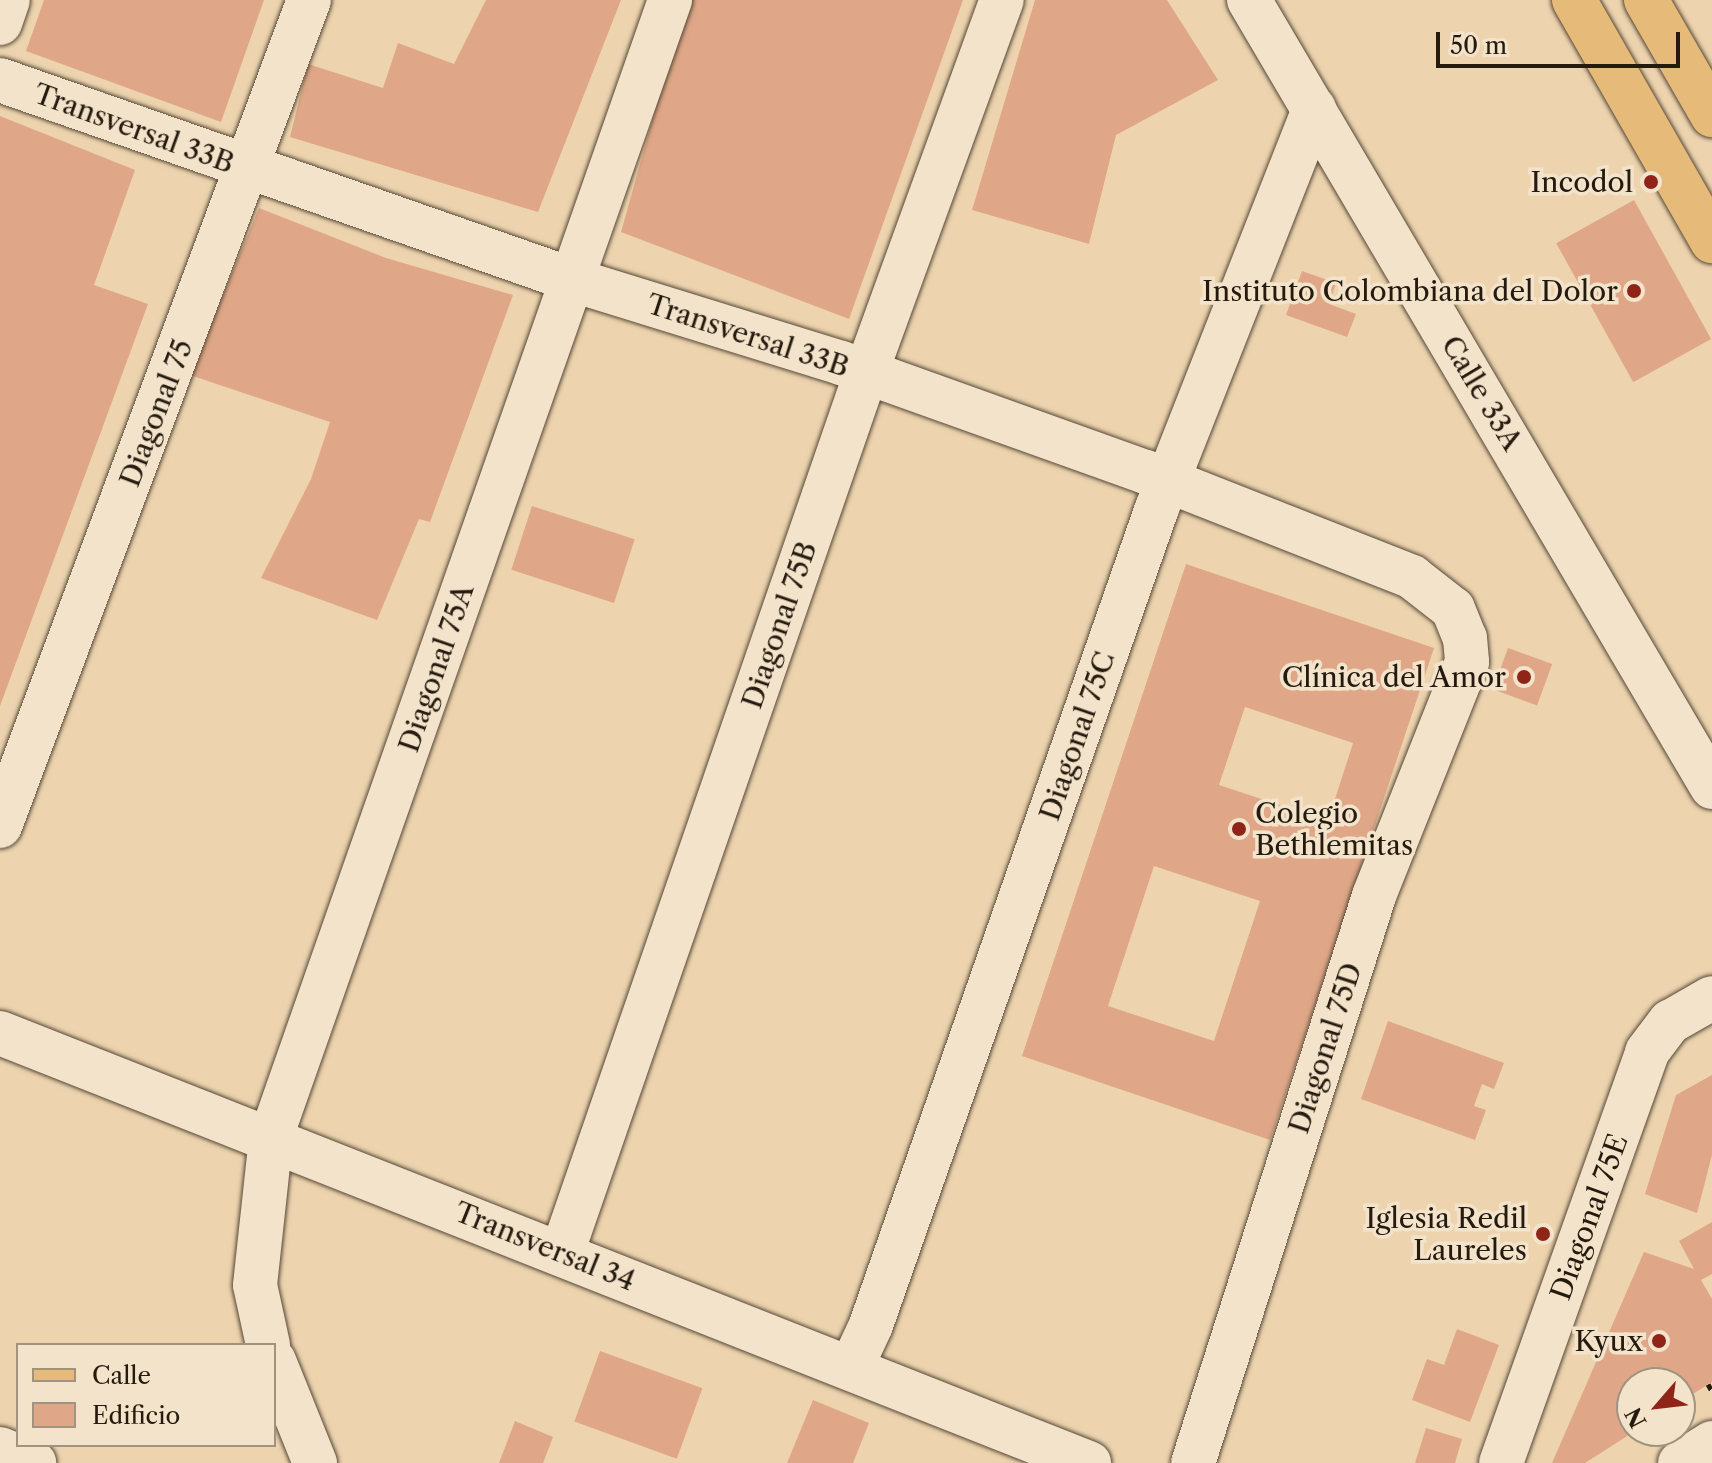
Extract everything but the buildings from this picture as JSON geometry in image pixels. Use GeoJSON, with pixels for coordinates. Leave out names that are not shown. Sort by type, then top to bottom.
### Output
{"type":"FeatureCollection","features":[{"type":"Feature","properties":{"kind":"main road"},"geometry":{"type":"LineString","coordinates":[[1574,0],[1712,241]]}},
{"type":"Feature","properties":{"kind":"main road"},"geometry":{"type":"LineString","coordinates":[[1646,0],[1712,115]]}},
{"type":"Feature","properties":{"kind":"street"},"geometry":{"type":"LineString","coordinates":[[0,23],[8,0]]}},
{"type":"Feature","properties":{"kind":"street","name":"Diagonal 75"},"geometry":{"type":"LineString","coordinates":[[0,826],[309,0]]}},
{"type":"Feature","properties":{"kind":"street","name":"Diagonal 75A"},"geometry":{"type":"LineString","coordinates":[[268,1343],[255,1271],[271,1137],[670,0]]}},
{"type":"Feature","properties":{"kind":"street","name":"Diagonal 75B"},"geometry":{"type":"LineString","coordinates":[[562,1253],[866,373],[1002,0]]}},
{"type":"Feature","properties":{"kind":"street","name":"Calle 33A"},"geometry":{"type":"LineString","coordinates":[[1249,0],[1712,787]]}},
{"type":"Feature","properties":{"kind":"street","name":"Transversal 33B"},"geometry":{"type":"LineString","coordinates":[[0,80],[573,280],[866,373],[1167,481],[1412,577],[1453,609],[1465,638]]}},
{"type":"Feature","properties":{"kind":"street","name":"Diagonal 75C"},"geometry":{"type":"LineString","coordinates":[[852,1366],[871,1325],[1167,481],[1314,109]]}},
{"type":"Feature","properties":{"kind":"street","name":"Diagonal 75D"},"geometry":{"type":"LineString","coordinates":[[1193,1463],[1374,896],[1467,662],[1465,638]]}},
{"type":"Feature","properties":{"kind":"street","name":"Diagonal 75E"},"geometry":{"type":"LineString","coordinates":[[1501,1463],[1647,1052],[1670,1022],[1712,998]]}},
{"type":"Feature","properties":{"kind":"street","name":"Transversal 34"},"geometry":{"type":"LineString","coordinates":[[0,1033],[852,1366],[1089,1463]]}},
{"type":"Feature","properties":{"kind":"street"},"geometry":{"type":"LineString","coordinates":[[276,1366],[315,1463]]}},
{"type":"Feature","properties":{"kind":"street"},"geometry":{"type":"LineString","coordinates":[[1680,1463],[1712,1443]]}},
{"type":"Feature","properties":{"kind":"street"},"geometry":{"type":"LineString","coordinates":[[0,1449],[34,1463]]}},
{"type":"Feature","properties":{"kind":"path"},"geometry":{"type":"LineString","coordinates":[[1708,1384],[1712,1391]]}},
{"type":"Feature","properties":{"kind":"place","name":"Incodol"},"geometry":{"type":"Point","coordinates":[1651,182]}},
{"type":"Feature","properties":{"kind":"place","name":"Instituto Colombiana del Dolor"},"geometry":{"type":"Point","coordinates":[1634,291]}},
{"type":"Feature","properties":{"kind":"place","name":"Clínica del Amor"},"geometry":{"type":"Point","coordinates":[1524,677]}},
{"type":"Feature","properties":{"kind":"place","name":"Colegio Bethlemitas"},"geometry":{"type":"Point","coordinates":[1239,829]}},
{"type":"Feature","properties":{"kind":"place","name":"Iglesia Redil Laureles"},"geometry":{"type":"Point","coordinates":[1543,1234]}},
{"type":"Feature","properties":{"kind":"place","name":"Kyux"},"geometry":{"type":"Point","coordinates":[1659,1341]}}]}
